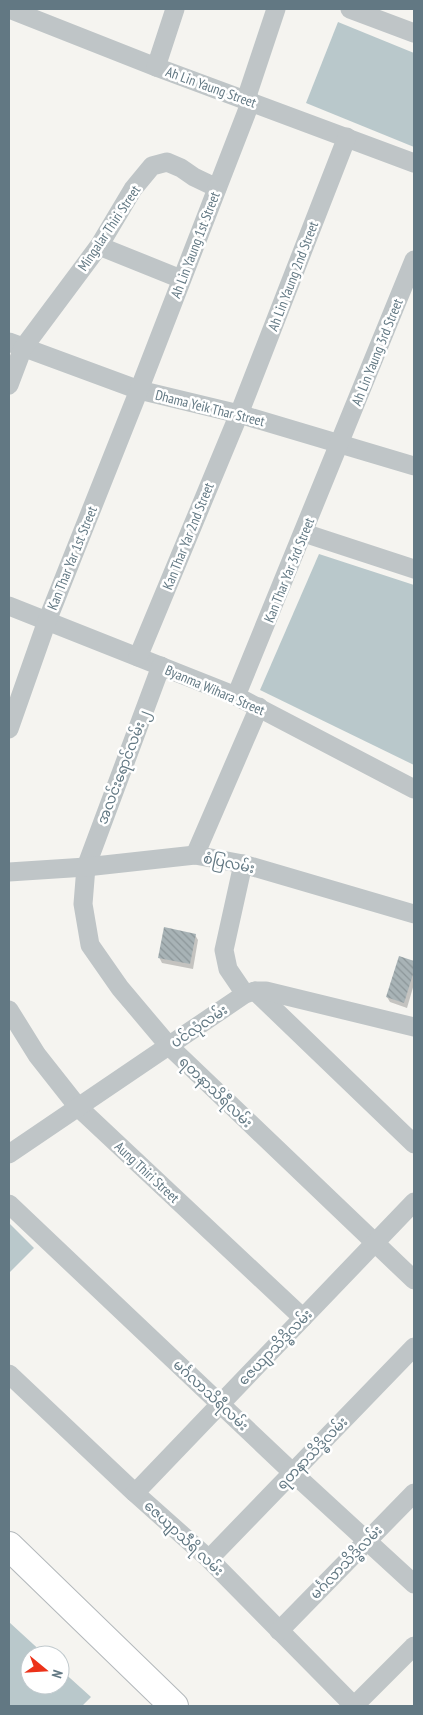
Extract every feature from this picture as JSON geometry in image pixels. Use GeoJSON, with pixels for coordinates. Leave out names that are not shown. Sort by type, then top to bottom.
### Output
{"type":"FeatureCollection","features":[{"type":"Feature","properties":{"kind":"main road"},"geometry":{"type":"LineString","coordinates":[[9,1546],[170,1705]]}},
{"type":"Feature","properties":{"kind":"street"},"geometry":{"type":"LineString","coordinates":[[156,67],[174,9]]}},
{"type":"Feature","properties":{"kind":"street","name":"Ah Lin Yaung 1st Street"},"geometry":{"type":"LineString","coordinates":[[140,390],[249,100],[276,9]]}},
{"type":"Feature","properties":{"kind":"street"},"geometry":{"type":"LineString","coordinates":[[350,9],[374,13],[414,33]]}},
{"type":"Feature","properties":{"kind":"street","name":"Ah Lin Yaung Street"},"geometry":{"type":"LineString","coordinates":[[19,11],[156,67],[249,100],[414,163]]}},
{"type":"Feature","properties":{"kind":"street","name":"Ah Lin Yaung 2nd Street"},"geometry":{"type":"LineString","coordinates":[[239,414],[347,137]]}},
{"type":"Feature","properties":{"kind":"street","name":"Mingalar Thiri Street"},"geometry":{"type":"LineString","coordinates":[[16,345],[99,246],[133,189],[152,166],[166,162],[217,188]]}},
{"type":"Feature","properties":{"kind":"street"},"geometry":{"type":"LineString","coordinates":[[99,246],[181,279]]}},
{"type":"Feature","properties":{"kind":"street","name":"Ah Lin Yaung 3rd Street"},"geometry":{"type":"LineString","coordinates":[[340,443],[414,260]]}},
{"type":"Feature","properties":{"kind":"street"},"geometry":{"type":"LineString","coordinates":[[9,384],[16,345]]}},
{"type":"Feature","properties":{"kind":"street","name":"Dhama Yeik Thar Street"},"geometry":{"type":"LineString","coordinates":[[16,345],[140,390],[239,414],[414,466]]}},
{"type":"Feature","properties":{"kind":"street","name":"Kan Thar Yar 1st Street"},"geometry":{"type":"LineString","coordinates":[[9,728],[47,621],[140,390]]}},
{"type":"Feature","properties":{"kind":"street","name":"Kan Thar Yar 2nd Street"},"geometry":{"type":"LineString","coordinates":[[138,657],[239,414]]}},
{"type":"Feature","properties":{"kind":"street","name":"Kan Thar Yar 3rd Street"},"geometry":{"type":"LineString","coordinates":[[236,696],[340,443]]}},
{"type":"Feature","properties":{"kind":"street"},"geometry":{"type":"LineString","coordinates":[[304,533],[414,569]]}},
{"type":"Feature","properties":{"kind":"street","name":"Byanma Wihara Street"},"geometry":{"type":"LineString","coordinates":[[9,606],[236,696],[414,789]]}},
{"type":"Feature","properties":{"kind":"street","name":"အလင်းရောင်လမ်း ၂"},"geometry":{"type":"LineString","coordinates":[[86,867],[161,666]]}},
{"type":"Feature","properties":{"kind":"street"},"geometry":{"type":"LineString","coordinates":[[195,855],[258,707]]}},
{"type":"Feature","properties":{"kind":"street","name":"စံပြလမ်း"},"geometry":{"type":"LineString","coordinates":[[9,872],[86,867],[195,855],[243,864],[414,914]]}},
{"type":"Feature","properties":{"kind":"street"},"geometry":{"type":"LineString","coordinates":[[243,864],[224,950],[228,969],[250,993],[414,1144]]}},
{"type":"Feature","properties":{"kind":"street","name":"ရတနာသိရီလမ်း"},"geometry":{"type":"LineString","coordinates":[[86,867],[83,904],[90,945],[120,988],[169,1046],[414,1280]]}},
{"type":"Feature","properties":{"kind":"street"},"geometry":{"type":"LineString","coordinates":[[250,993],[266,991],[414,1027]]}},
{"type":"Feature","properties":{"kind":"street","name":"ပင်လုံလမ်း"},"geometry":{"type":"LineString","coordinates":[[9,1154],[250,993]]}},
{"type":"Feature","properties":{"kind":"street","name":"Aung Thiri Street"},"geometry":{"type":"LineString","coordinates":[[9,1010],[37,1055],[78,1107],[303,1318]]}},
{"type":"Feature","properties":{"kind":"street","name":"ဇေယျာသိဒ္ဓိလမ်း"},"geometry":{"type":"LineString","coordinates":[[135,1493],[414,1202]]}},
{"type":"Feature","properties":{"kind":"street","name":"မင်္ဂလာသိရီလမ်း"},"geometry":{"type":"LineString","coordinates":[[9,1204],[293,1473],[414,1584]]}},
{"type":"Feature","properties":{"kind":"street","name":"ရတနာသိဒ္ဓိလမ်း"},"geometry":{"type":"LineString","coordinates":[[209,1559],[414,1347]]}},
{"type":"Feature","properties":{"kind":"street","name":"ဇေယျာသီရိ လမ်း"},"geometry":{"type":"LineString","coordinates":[[9,1374],[135,1493],[209,1559],[354,1706]]}},
{"type":"Feature","properties":{"kind":"street","name":"မင်္ဂလာသိဒ္ဓိလမ်း"},"geometry":{"type":"LineString","coordinates":[[279,1631],[414,1493]]}},
{"type":"Feature","properties":{"kind":"street"},"geometry":{"type":"LineString","coordinates":[[354,1706],[414,1646]]}},
{"type":"Feature","properties":{"kind":"shaded area"},"geometry":{"type":"Polygon","coordinates":[[[338,22],[414,53],[414,147],[306,103],[338,22]]]}},
{"type":"Feature","properties":{"kind":"shaded area"},"geometry":{"type":"Polygon","coordinates":[[[319,554],[414,585],[414,765],[260,690],[319,554]]]}},
{"type":"Feature","properties":{"kind":"shaded area"},"geometry":{"type":"Polygon","coordinates":[[[9,1223],[34,1248],[9,1273],[9,1223]]]}},
{"type":"Feature","properties":{"kind":"shaded area"},"geometry":{"type":"Polygon","coordinates":[[[9,1622],[34,1645],[20,1645],[20,1695],[70,1695],[70,1678],[91,1697],[82,1706],[9,1706],[9,1622]]]}},
{"type":"Feature","properties":{"kind":"building"},"geometry":{"type":"Polygon","coordinates":[[[164,927],[196,934],[190,964],[158,958],[164,927]]]}},
{"type":"Feature","properties":{"kind":"building"},"geometry":{"type":"Polygon","coordinates":[[[399,956],[414,961],[414,971],[404,1003],[386,997],[399,956]]]}}]}
